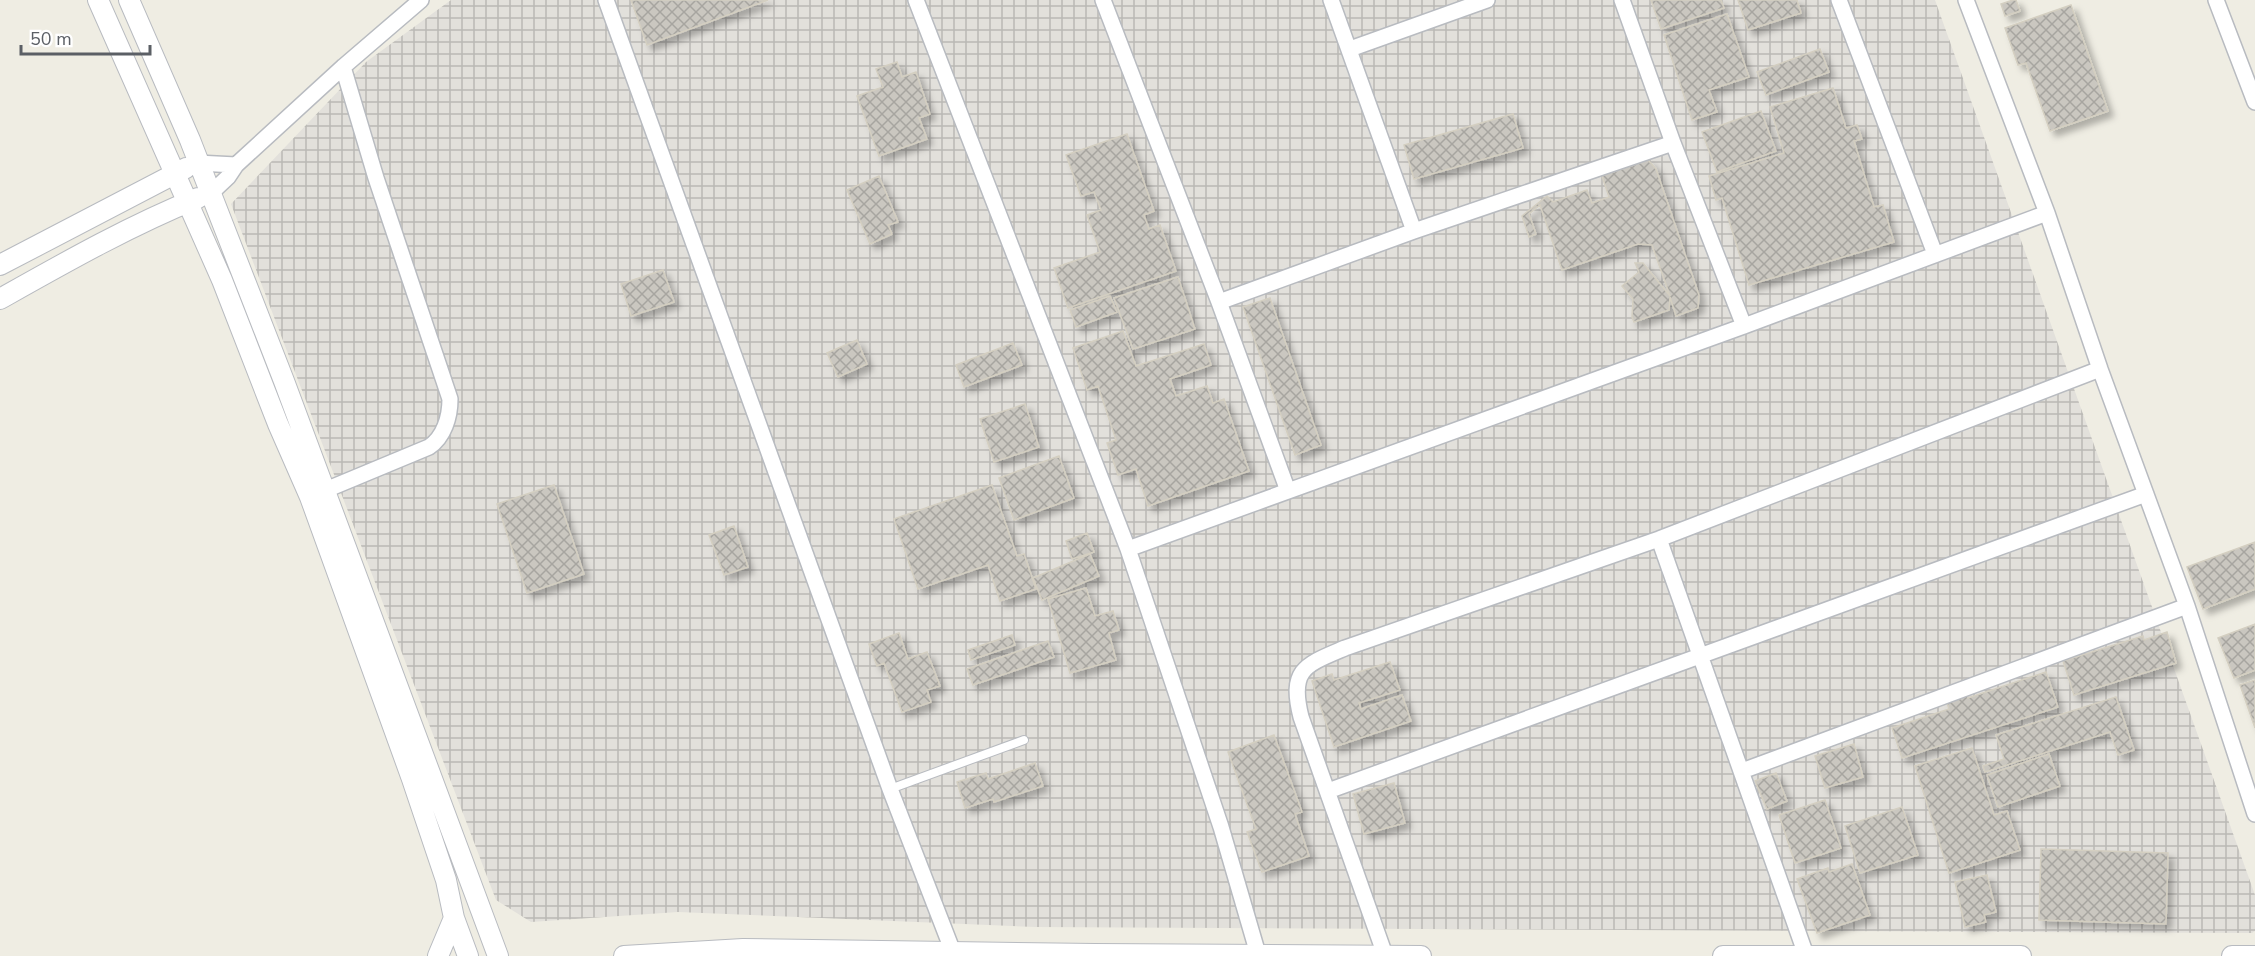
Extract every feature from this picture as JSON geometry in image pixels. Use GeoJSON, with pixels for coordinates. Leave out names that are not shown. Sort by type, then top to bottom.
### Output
{"type":"FeatureCollection","features":[{"type":"Feature","properties":{"kind":"street"},"geometry":{"type":"LineString","coordinates":[[98,0],[222,280],[278,424],[317,493]]}},
{"type":"Feature","properties":{"kind":"street"},"geometry":{"type":"LineString","coordinates":[[129,0],[210,194],[374,649],[498,956]]}},
{"type":"Feature","properties":{"kind":"street"},"geometry":{"type":"LineString","coordinates":[[0,299],[147,220],[210,194],[228,177],[236,165],[343,67],[422,0]]}},
{"type":"Feature","properties":{"kind":"street"},"geometry":{"type":"LineString","coordinates":[[606,0],[890,789],[953,952]]}},
{"type":"Feature","properties":{"kind":"street"},"geometry":{"type":"LineString","coordinates":[[916,0],[1128,549],[1221,827],[1258,954]]}},
{"type":"Feature","properties":{"kind":"street"},"geometry":{"type":"LineString","coordinates":[[1103,0],[1219,302],[1288,491]]}},
{"type":"Feature","properties":{"kind":"street"},"geometry":{"type":"LineString","coordinates":[[1331,0],[1414,231]]}},
{"type":"Feature","properties":{"kind":"street"},"geometry":{"type":"LineString","coordinates":[[1350,49],[1487,0]]}},
{"type":"Feature","properties":{"kind":"street"},"geometry":{"type":"LineString","coordinates":[[1623,0],[1673,143],[1744,326]]}},
{"type":"Feature","properties":{"kind":"street"},"geometry":{"type":"LineString","coordinates":[[1839,0],[1935,254]]}},
{"type":"Feature","properties":{"kind":"street"},"geometry":{"type":"LineString","coordinates":[[1966,0],[2047,213],[2100,369],[2187,606],[2255,814]]}},
{"type":"Feature","properties":{"kind":"street"},"geometry":{"type":"LineString","coordinates":[[2216,0],[2255,102]]}},
{"type":"Feature","properties":{"kind":"street"},"geometry":{"type":"LineString","coordinates":[[317,493],[429,447],[436,442],[450,413],[450,399],[376,178],[343,67]]}},
{"type":"Feature","properties":{"kind":"street"},"geometry":{"type":"LineString","coordinates":[[1219,302],[1414,231],[1673,143]]}},
{"type":"Feature","properties":{"kind":"street"},"geometry":{"type":"LineString","coordinates":[[0,265],[197,163],[236,165]]}},
{"type":"Feature","properties":{"kind":"street"},"geometry":{"type":"LineString","coordinates":[[1128,549],[1744,326],[2047,213]]}},
{"type":"Feature","properties":{"kind":"street"},"geometry":{"type":"LineString","coordinates":[[1385,955],[1301,717],[1296,697],[1297,684],[1309,664],[1345,648],[1659,539],[2100,369]]}},
{"type":"Feature","properties":{"kind":"street"},"geometry":{"type":"LineString","coordinates":[[1328,790],[2146,494]]}},
{"type":"Feature","properties":{"kind":"street"},"geometry":{"type":"LineString","coordinates":[[1659,539],[1806,955]]}},
{"type":"Feature","properties":{"kind":"street"},"geometry":{"type":"LineString","coordinates":[[1742,771],[2187,606]]}},
{"type":"Feature","properties":{"kind":"street"},"geometry":{"type":"LineString","coordinates":[[374,649],[446,880],[454,918],[468,956]]}},
{"type":"Feature","properties":{"kind":"street"},"geometry":{"type":"LineString","coordinates":[[438,956],[454,918]]}},
{"type":"Feature","properties":{"kind":"street"},"geometry":{"type":"LineString","coordinates":[[624,956],[743,949],[1421,956]]}},
{"type":"Feature","properties":{"kind":"street"},"geometry":{"type":"LineString","coordinates":[[1723,956],[2021,956]]}},
{"type":"Feature","properties":{"kind":"street"},"geometry":{"type":"LineString","coordinates":[[2232,956],[2255,956]]}},
{"type":"Feature","properties":{"kind":"lane"},"geometry":{"type":"LineString","coordinates":[[890,789],[1024,740]]}},
{"type":"Feature","properties":{"kind":"shaded area"},"geometry":{"type":"Polygon","coordinates":[[[451,0],[1935,0],[2255,895],[2255,931],[2252,933],[1035,927],[678,912],[531,922],[496,900],[231,204],[366,62],[451,0]]]}},
{"type":"Feature","properties":{"kind":"building"},"geometry":{"type":"Polygon","coordinates":[[[631,0],[768,0],[647,45],[631,0]]]}},
{"type":"Feature","properties":{"kind":"building"},"geometry":{"type":"Polygon","coordinates":[[[1651,0],[1721,0],[1724,8],[1661,29],[1651,0]]]}},
{"type":"Feature","properties":{"kind":"building"},"geometry":{"type":"Polygon","coordinates":[[[1738,0],[1797,0],[1801,13],[1748,30],[1738,0]]]}},
{"type":"Feature","properties":{"kind":"building"},"geometry":{"type":"Polygon","coordinates":[[[2016,0],[2020,11],[2005,16],[2001,4],[2016,0]]]}},
{"type":"Feature","properties":{"kind":"building"},"geometry":{"type":"Polygon","coordinates":[[[2071,5],[2108,111],[2050,131],[2026,63],[2018,65],[2005,28],[2071,5]]]}},
{"type":"Feature","properties":{"kind":"building"},"geometry":{"type":"Polygon","coordinates":[[[1727,14],[1749,77],[1709,90],[1717,112],[1692,120],[1664,35],[1727,14]]]}},
{"type":"Feature","properties":{"kind":"building"},"geometry":{"type":"Polygon","coordinates":[[[1820,49],[1829,72],[1766,95],[1757,72],[1820,49]]]}},
{"type":"Feature","properties":{"kind":"building"},"geometry":{"type":"Polygon","coordinates":[[[897,62],[902,77],[916,72],[930,114],[919,118],[927,139],[879,156],[857,96],[883,87],[876,69],[897,62]]]}},
{"type":"Feature","properties":{"kind":"building"},"geometry":{"type":"Polygon","coordinates":[[[1833,88],[1846,128],[1857,125],[1862,139],[1854,141],[1874,207],[1883,205],[1894,242],[1749,285],[1722,198],[1716,200],[1709,176],[1784,153],[1770,107],[1833,88]]]}},
{"type":"Feature","properties":{"kind":"building"},"geometry":{"type":"Polygon","coordinates":[[[1761,111],[1776,151],[1717,172],[1702,132],[1761,111]]]}},
{"type":"Feature","properties":{"kind":"building"},"geometry":{"type":"Polygon","coordinates":[[[1513,114],[1523,148],[1414,179],[1404,145],[1513,114]]]}},
{"type":"Feature","properties":{"kind":"building"},"geometry":{"type":"Polygon","coordinates":[[[1127,134],[1154,211],[1144,215],[1149,229],[1160,225],[1176,271],[1068,308],[1054,268],[1100,252],[1087,215],[1101,210],[1094,192],[1081,196],[1066,155],[1127,134]]]}},
{"type":"Feature","properties":{"kind":"building"},"geometry":{"type":"Polygon","coordinates":[[[1648,160],[1656,169],[1699,295],[1698,308],[1676,316],[1670,297],[1669,310],[1634,322],[1633,299],[1622,286],[1639,272],[1635,263],[1643,263],[1670,296],[1652,245],[1638,244],[1562,270],[1540,205],[1529,214],[1536,234],[1529,237],[1522,216],[1547,196],[1553,202],[1587,190],[1592,203],[1609,197],[1602,176],[1648,160]]]}},
{"type":"Feature","properties":{"kind":"building"},"geometry":{"type":"Polygon","coordinates":[[[879,176],[898,222],[888,225],[892,234],[870,244],[847,190],[879,176]]]}},
{"type":"Feature","properties":{"kind":"building"},"geometry":{"type":"Polygon","coordinates":[[[663,270],[674,302],[631,316],[621,284],[663,270]]]}},
{"type":"Feature","properties":{"kind":"building"},"geometry":{"type":"Polygon","coordinates":[[[1178,277],[1195,329],[1133,349],[1114,298],[1178,277]]]}},
{"type":"Feature","properties":{"kind":"building"},"geometry":{"type":"Polygon","coordinates":[[[1110,296],[1117,312],[1076,327],[1070,310],[1110,296]]]}},
{"type":"Feature","properties":{"kind":"building"},"geometry":{"type":"Polygon","coordinates":[[[1270,298],[1321,445],[1295,455],[1243,307],[1270,298]]]}},
{"type":"Feature","properties":{"kind":"building"},"geometry":{"type":"Polygon","coordinates":[[[1123,331],[1136,366],[1204,344],[1211,365],[1170,379],[1176,396],[1207,386],[1213,403],[1224,399],[1249,471],[1148,506],[1136,469],[1118,475],[1107,443],[1116,440],[1098,386],[1087,390],[1073,348],[1123,331]]]}},
{"type":"Feature","properties":{"kind":"building"},"geometry":{"type":"Polygon","coordinates":[[[857,340],[867,364],[838,377],[827,353],[857,340]]]}},
{"type":"Feature","properties":{"kind":"building"},"geometry":{"type":"Polygon","coordinates":[[[1013,343],[1022,365],[964,387],[956,365],[1013,343]]]}},
{"type":"Feature","properties":{"kind":"building"},"geometry":{"type":"Polygon","coordinates":[[[1025,404],[1039,447],[994,462],[980,419],[1025,404]]]}},
{"type":"Feature","properties":{"kind":"building"},"geometry":{"type":"Polygon","coordinates":[[[1059,456],[1074,498],[1014,520],[999,478],[1059,456]]]}},
{"type":"Feature","properties":{"kind":"building"},"geometry":{"type":"Polygon","coordinates":[[[554,485],[584,574],[527,593],[497,504],[554,485]]]}},
{"type":"Feature","properties":{"kind":"building"},"geometry":{"type":"Polygon","coordinates":[[[992,485],[1017,556],[1024,554],[1036,589],[1000,601],[988,565],[918,589],[894,519],[992,485]]]}},
{"type":"Feature","properties":{"kind":"building"},"geometry":{"type":"Polygon","coordinates":[[[734,526],[748,567],[724,575],[709,535],[734,526]]]}},
{"type":"Feature","properties":{"kind":"building"},"geometry":{"type":"Polygon","coordinates":[[[1087,533],[1094,552],[1072,559],[1066,541],[1087,533]]]}},
{"type":"Feature","properties":{"kind":"building"},"geometry":{"type":"Polygon","coordinates":[[[2255,542],[2255,589],[2203,609],[2187,567],[2255,542]]]}},
{"type":"Feature","properties":{"kind":"building"},"geometry":{"type":"Polygon","coordinates":[[[1090,554],[1099,576],[1042,600],[1033,578],[1090,554]]]}},
{"type":"Feature","properties":{"kind":"building"},"geometry":{"type":"Polygon","coordinates":[[[1086,588],[1095,616],[1113,611],[1119,630],[1109,633],[1116,660],[1070,673],[1048,599],[1086,588]]]}},
{"type":"Feature","properties":{"kind":"building"},"geometry":{"type":"Polygon","coordinates":[[[2255,624],[2255,670],[2234,678],[2218,638],[2255,624]]]}},
{"type":"Feature","properties":{"kind":"building"},"geometry":{"type":"Polygon","coordinates":[[[2167,632],[2176,663],[2074,695],[2063,661],[2143,636],[2144,640],[2167,632]]]}},
{"type":"Feature","properties":{"kind":"building"},"geometry":{"type":"Polygon","coordinates":[[[899,633],[908,659],[927,652],[940,686],[927,690],[931,702],[902,712],[884,663],[877,666],[869,644],[899,633]]]}},
{"type":"Feature","properties":{"kind":"building"},"geometry":{"type":"Polygon","coordinates":[[[1012,635],[1015,645],[971,660],[968,650],[1012,635]]]}},
{"type":"Feature","properties":{"kind":"building"},"geometry":{"type":"Polygon","coordinates":[[[1048,641],[1054,657],[973,685],[967,669],[1048,641]]]}},
{"type":"Feature","properties":{"kind":"building"},"geometry":{"type":"Polygon","coordinates":[[[1390,662],[1400,690],[1359,703],[1361,709],[1402,695],[1411,721],[1334,747],[1312,681],[1332,674],[1334,680],[1390,662]]]}},
{"type":"Feature","properties":{"kind":"building"},"geometry":{"type":"Polygon","coordinates":[[[2046,672],[2058,707],[1902,758],[1892,728],[1949,709],[1946,699],[1967,693],[1968,698],[2046,672]]]}},
{"type":"Feature","properties":{"kind":"building"},"geometry":{"type":"Polygon","coordinates":[[[2255,680],[2255,728],[2240,685],[2255,680]]]}},
{"type":"Feature","properties":{"kind":"building"},"geometry":{"type":"Polygon","coordinates":[[[2116,697],[2134,750],[2118,755],[2110,732],[1985,772],[1983,766],[2004,759],[1996,735],[2116,697]]]}},
{"type":"Feature","properties":{"kind":"building"},"geometry":{"type":"Polygon","coordinates":[[[1274,735],[1302,812],[1295,814],[1309,856],[1262,872],[1247,832],[1256,829],[1228,752],[1274,735]]]}},
{"type":"Feature","properties":{"kind":"building"},"geometry":{"type":"Polygon","coordinates":[[[1854,744],[1863,777],[1825,788],[1815,756],[1854,744]]]}},
{"type":"Feature","properties":{"kind":"building"},"geometry":{"type":"Polygon","coordinates":[[[1972,748],[1994,815],[2007,811],[2020,850],[1949,873],[1915,766],[1972,748]]]}},
{"type":"Feature","properties":{"kind":"building"},"geometry":{"type":"Polygon","coordinates":[[[2049,754],[2060,786],[1998,807],[1987,775],[2049,754]]]}},
{"type":"Feature","properties":{"kind":"building"},"geometry":{"type":"Polygon","coordinates":[[[1035,763],[1043,786],[994,802],[993,799],[965,808],[957,782],[986,773],[988,779],[1035,763]]]}},
{"type":"Feature","properties":{"kind":"building"},"geometry":{"type":"Polygon","coordinates":[[[1776,773],[1787,801],[1767,809],[1755,781],[1776,773]]]}},
{"type":"Feature","properties":{"kind":"building"},"geometry":{"type":"Polygon","coordinates":[[[1394,783],[1405,823],[1364,834],[1353,794],[1394,783]]]}},
{"type":"Feature","properties":{"kind":"building"},"geometry":{"type":"Polygon","coordinates":[[[1825,800],[1841,848],[1795,863],[1779,815],[1825,800]]]}},
{"type":"Feature","properties":{"kind":"building"},"geometry":{"type":"Polygon","coordinates":[[[1902,807],[1918,855],[1860,873],[1845,826],[1902,807]]]}},
{"type":"Feature","properties":{"kind":"building"},"geometry":{"type":"Polygon","coordinates":[[[2041,849],[2168,853],[2166,924],[2039,920],[2041,849]]]}},
{"type":"Feature","properties":{"kind":"building"},"geometry":{"type":"Polygon","coordinates":[[[1852,864],[1870,915],[1817,933],[1797,879],[1828,868],[1829,872],[1852,864]]]}},
{"type":"Feature","properties":{"kind":"building"},"geometry":{"type":"Polygon","coordinates":[[[1987,875],[1996,912],[1984,915],[1986,922],[1965,927],[1955,882],[1987,875]]]}}]}
